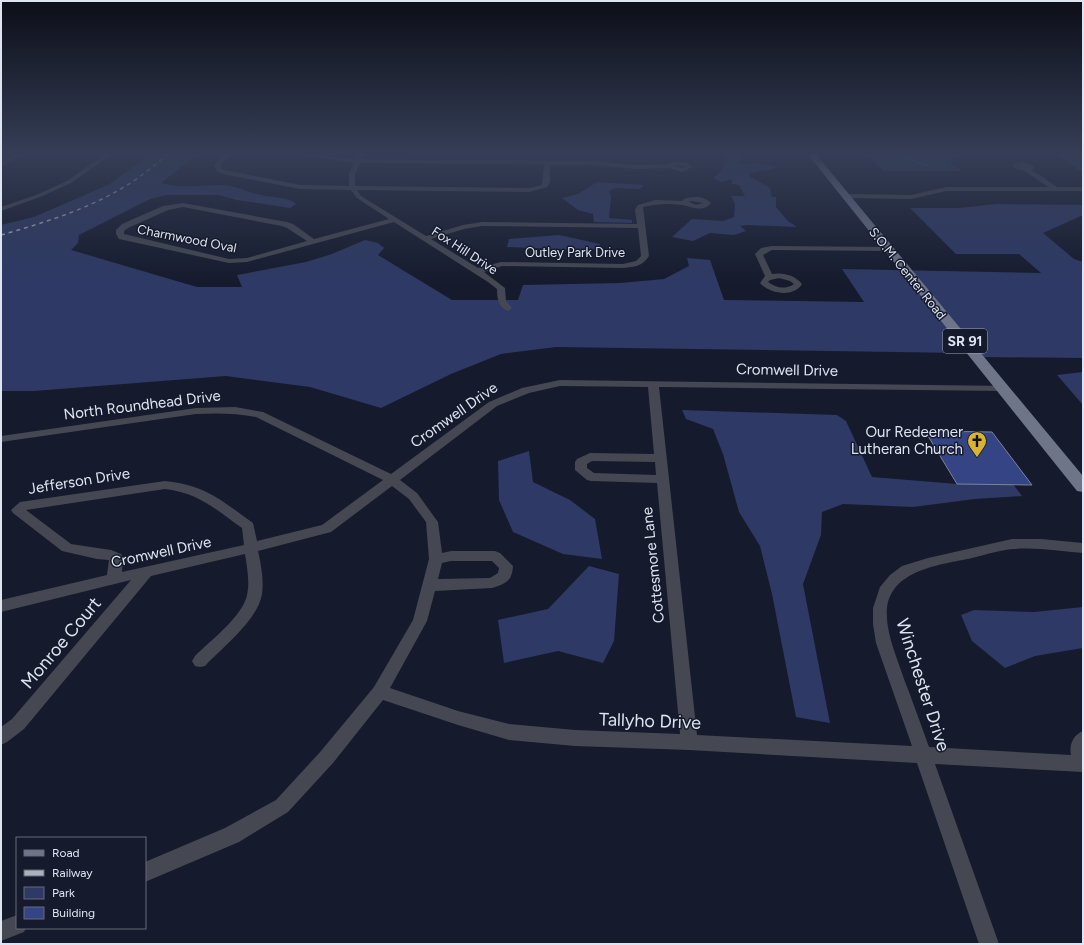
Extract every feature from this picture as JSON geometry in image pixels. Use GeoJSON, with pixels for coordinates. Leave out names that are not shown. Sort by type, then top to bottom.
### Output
{"type":"FeatureCollection","features":[{"type":"Feature","properties":{"kind":"main road","name":"S.O.M. Center Road"},"geometry":{"type":"LineString","coordinates":[[846,196],[1083,487]]}},
{"type":"Feature","properties":{"kind":"street"},"geometry":{"type":"LineString","coordinates":[[1,209],[38,196]]}},
{"type":"Feature","properties":{"kind":"street","name":"Fox Hill Drive"},"geometry":{"type":"LineString","coordinates":[[358,196],[478,271],[501,288],[502,301],[508,308]]}},
{"type":"Feature","properties":{"kind":"street"},"geometry":{"type":"LineString","coordinates":[[853,196],[916,196]]}},
{"type":"Feature","properties":{"kind":"street","name":"Outley Park Drive"},"geometry":{"type":"LineString","coordinates":[[478,271],[501,264],[631,265],[643,260],[645,256],[639,210],[640,206],[655,202],[685,203]]}},
{"type":"Feature","properties":{"kind":"street","name":"Charmwood Oval"},"geometry":{"type":"LineString","coordinates":[[313,242],[290,226],[284,224],[183,205],[166,208],[125,226],[120,230],[122,237],[229,261],[247,260],[395,220]]}},
{"type":"Feature","properties":{"kind":"street"},"geometry":{"type":"LineString","coordinates":[[426,238],[463,227],[482,224],[641,226]]}},
{"type":"Feature","properties":{"kind":"street"},"geometry":{"type":"LineString","coordinates":[[769,276],[759,254],[764,250],[772,248],[888,249]]}},
{"type":"Feature","properties":{"kind":"street","name":"Cromwell Drive"},"geometry":{"type":"LineString","coordinates":[[1,606],[252,548],[326,528],[493,404],[526,389],[560,383],[1003,388]]}},
{"type":"Feature","properties":{"kind":"street","name":"Cottesmore Lane"},"geometry":{"type":"LineString","coordinates":[[653,384],[661,479],[689,742]]}},
{"type":"Feature","properties":{"kind":"street","name":"North Roundhead Drive"},"geometry":{"type":"LineString","coordinates":[[1,439],[196,411],[240,410],[259,414],[392,480],[412,496],[423,508],[432,522],[436,559]]}},
{"type":"Feature","properties":{"kind":"street"},"geometry":{"type":"LineString","coordinates":[[660,458],[590,457],[581,462],[581,470],[592,477],[661,479]]}},
{"type":"Feature","properties":{"kind":"street","name":"Jefferson Drive"},"geometry":{"type":"LineString","coordinates":[[114,579],[116,557],[67,548],[17,510],[24,505],[155,486],[184,487],[208,497],[248,526],[252,548]]}},
{"type":"Feature","properties":{"kind":"street","name":"Winchester Drive"},"geometry":{"type":"LineString","coordinates":[[989,944],[884,643],[880,624],[880,608],[885,591],[895,579],[907,570],[928,563],[1012,544],[1041,544],[1083,548]]}},
{"type":"Feature","properties":{"kind":"street"},"geometry":{"type":"LineString","coordinates":[[200,661],[243,616],[254,599],[252,548]]}},
{"type":"Feature","properties":{"kind":"street"},"geometry":{"type":"LineString","coordinates":[[146,872],[232,835],[282,806],[327,757],[380,692],[420,621],[436,559],[451,556],[495,556],[506,566],[505,576],[492,583],[440,584],[429,587]]}},
{"type":"Feature","properties":{"kind":"street","name":"Monroe Court"},"geometry":{"type":"LineString","coordinates":[[1,737],[18,724],[147,572]]}},
{"type":"Feature","properties":{"kind":"street","name":"Tallyho Drive"},"geometry":{"type":"LineString","coordinates":[[380,692],[458,718],[509,732],[575,738],[689,742],[1083,764]]}},
{"type":"Feature","properties":{"kind":"street"},"geometry":{"type":"LineString","coordinates":[[1083,738],[1079,743],[1078,749],[1083,764]]}},
{"type":"Feature","properties":{"kind":"street"},"geometry":{"type":"LineString","coordinates":[[1,931],[16,925]]}},
{"type":"Feature","properties":{"kind":"green space"},"geometry":{"type":"Polygon","coordinates":[[[82,196],[162,196],[150,199],[79,235],[78,243],[71,250],[197,287],[242,287],[237,275],[306,262],[332,254],[365,240],[378,243],[384,248],[378,255],[452,300],[518,300],[523,285],[620,283],[664,279],[689,266],[687,258],[710,260],[724,300],[864,302],[842,269],[1041,273],[1019,254],[956,254],[910,208],[959,208],[996,204],[1083,205],[1083,215],[1043,233],[1074,259],[1083,262],[1083,358],[977,357],[975,353],[556,347],[501,354],[451,374],[381,408],[310,387],[226,376],[34,391],[1,391],[1,225],[34,217],[82,196]]]}},
{"type":"Feature","properties":{"kind":"green space"},"geometry":{"type":"Polygon","coordinates":[[[223,196],[269,196],[284,198],[296,204],[290,208],[237,200],[223,196]]]}},
{"type":"Feature","properties":{"kind":"green space"},"geometry":{"type":"Polygon","coordinates":[[[570,196],[611,196],[609,218],[632,220],[632,223],[594,222],[593,214],[578,210],[562,198],[570,196]]]}},
{"type":"Feature","properties":{"kind":"green space"},"geometry":{"type":"Polygon","coordinates":[[[731,196],[776,197],[776,207],[788,221],[797,227],[748,225],[740,226],[746,231],[734,235],[710,233],[693,241],[672,237],[692,219],[723,221],[734,217],[735,204],[731,196]]]}},
{"type":"Feature","properties":{"kind":"green space"},"geometry":{"type":"Polygon","coordinates":[[[559,235],[600,244],[600,249],[580,250],[507,247],[509,239],[559,235]]]}},
{"type":"Feature","properties":{"kind":"green space"},"geometry":{"type":"Polygon","coordinates":[[[1083,372],[1083,405],[1057,375],[1083,372]]]}},
{"type":"Feature","properties":{"kind":"green space"},"geometry":{"type":"Polygon","coordinates":[[[682,410],[837,415],[846,421],[872,477],[957,484],[1013,484],[1022,496],[975,499],[913,507],[843,504],[822,512],[821,535],[803,584],[830,723],[796,717],[772,594],[760,546],[739,512],[723,454],[713,429],[686,419],[682,410]]]}},
{"type":"Feature","properties":{"kind":"green space"},"geometry":{"type":"Polygon","coordinates":[[[529,451],[533,482],[570,500],[595,519],[602,559],[563,554],[513,532],[499,500],[498,461],[529,451]]]}},
{"type":"Feature","properties":{"kind":"green space"},"geometry":{"type":"Polygon","coordinates":[[[589,566],[619,574],[614,641],[603,663],[558,651],[504,663],[498,620],[548,609],[589,566]]]}},
{"type":"Feature","properties":{"kind":"green space"},"geometry":{"type":"Polygon","coordinates":[[[1083,607],[1083,648],[1035,656],[1005,668],[972,641],[961,615],[974,610],[1034,612],[1083,607]]]}},
{"type":"Feature","properties":{"kind":"building","name":"Our Redeemer Lutheran Church"},"geometry":{"type":"Polygon","coordinates":[[[925,431],[992,432],[1032,485],[957,484],[925,431]]]}},
{"type":"Feature","properties":{"kind":"railway"},"geometry":{"type":"LineString","coordinates":[[1,235],[48,221],[95,203],[108,196]]}},
{"type":"Feature","properties":{"kind":"place","name":"Our Redeemer Lutheran Church"},"geometry":{"type":"Point","coordinates":[977,458]}}]}
